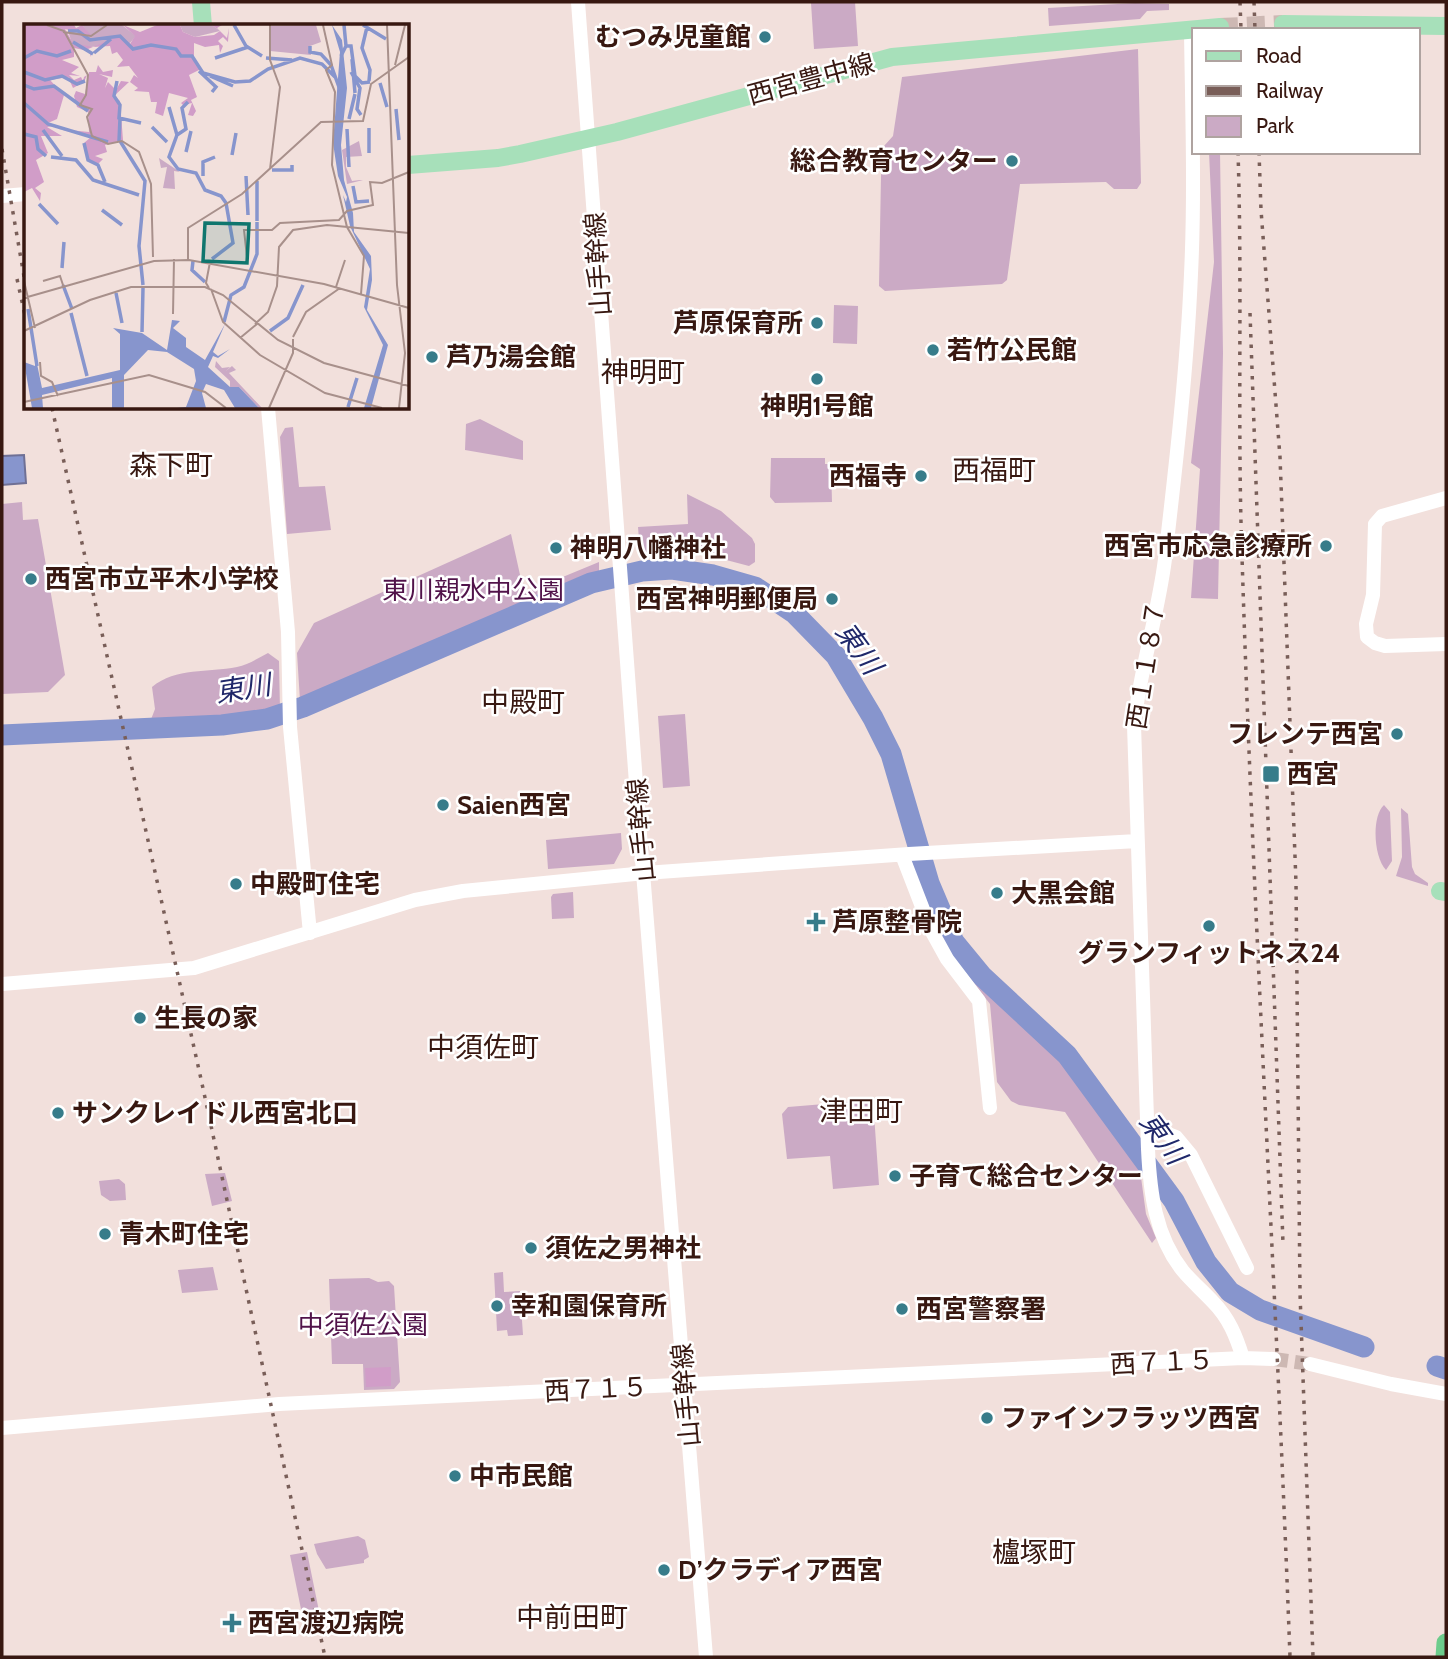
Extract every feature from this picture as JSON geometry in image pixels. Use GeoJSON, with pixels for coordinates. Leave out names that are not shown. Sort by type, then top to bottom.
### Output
{"type":"FeatureCollection","features":[{"type":"Feature","properties":{"kind":"highway"},"geometry":{"type":"LineString","coordinates":[[1445,1657],[1446,1643]]}},
{"type":"Feature","properties":{"kind":"main road"},"geometry":{"type":"LineString","coordinates":[[201,2],[203,24]]}},
{"type":"Feature","properties":{"kind":"main road"},"geometry":{"type":"LineString","coordinates":[[1283,24],[1446,26]]}},
{"type":"Feature","properties":{"kind":"main road","name":"西宮豊中線"},"geometry":{"type":"LineString","coordinates":[[1210,28],[1220,27]]}},
{"type":"Feature","properties":{"kind":"main road","name":"西宮豊中線"},"geometry":{"type":"LineString","coordinates":[[410,164],[498,158],[589,138],[892,57],[1191,30]]}},
{"type":"Feature","properties":{"kind":"street","name":"山手幹線"},"geometry":{"type":"LineString","coordinates":[[578,2],[706,1657]]}},
{"type":"Feature","properties":{"kind":"street","name":"西１１８７"},"geometry":{"type":"LineString","coordinates":[[1191,30],[1192,85]]}},
{"type":"Feature","properties":{"kind":"street","name":"西１１８７"},"geometry":{"type":"LineString","coordinates":[[1193,154],[1191,276],[1180,426],[1164,564],[1136,709],[1134,745],[1148,1149],[1150,1188],[1159,1226],[1174,1258],[1189,1279],[1224,1315],[1236,1334],[1243,1358]]}},
{"type":"Feature","properties":{"kind":"street"},"geometry":{"type":"LineString","coordinates":[[2,196],[24,194]]}},
{"type":"Feature","properties":{"kind":"street"},"geometry":{"type":"LineString","coordinates":[[268,410],[288,632],[290,719],[310,933]]}},
{"type":"Feature","properties":{"kind":"street"},"geometry":{"type":"LineString","coordinates":[[1446,498],[1382,516],[1375,524],[1373,595],[1366,624],[1367,637],[1385,646],[1446,644]]}},
{"type":"Feature","properties":{"kind":"street"},"geometry":{"type":"LineString","coordinates":[[2,984],[194,968],[415,900],[463,891],[645,873],[1137,841]]}},
{"type":"Feature","properties":{"kind":"street"},"geometry":{"type":"LineString","coordinates":[[905,854],[931,930],[947,959],[979,1001],[990,1108]]}},
{"type":"Feature","properties":{"kind":"street"},"geometry":{"type":"LineString","coordinates":[[1148,1126],[1176,1137],[1191,1155],[1247,1268]]}},
{"type":"Feature","properties":{"kind":"street","name":"西７１５"},"geometry":{"type":"LineString","coordinates":[[2,1428],[279,1404],[1243,1358],[1274,1359]]}},
{"type":"Feature","properties":{"kind":"street"},"geometry":{"type":"LineString","coordinates":[[1310,1364],[1446,1394]]}},
{"type":"Feature","properties":{"kind":"green space"},"geometry":{"type":"Polygon","coordinates":[[[855,2],[858,46],[814,49],[811,3],[855,2]]]}},
{"type":"Feature","properties":{"kind":"green space"},"geometry":{"type":"Polygon","coordinates":[[[1135,3],[1169,4],[1169,10],[1147,11],[1140,19],[1049,26],[1048,8],[1135,3]]]}},
{"type":"Feature","properties":{"kind":"green space","name":"総合教育センター"},"geometry":{"type":"Polygon","coordinates":[[[1138,49],[1141,183],[1137,189],[1114,189],[1106,182],[1020,184],[1007,280],[1002,284],[885,291],[879,286],[884,146],[893,136],[902,77],[1138,49]]]}},
{"type":"Feature","properties":{"kind":"green space"},"geometry":{"type":"Polygon","coordinates":[[[1209,154],[1220,154],[1223,353],[1218,599],[1191,598],[1200,469],[1191,463],[1214,262],[1209,154]]]}},
{"type":"Feature","properties":{"kind":"green space"},"geometry":{"type":"Polygon","coordinates":[[[834,305],[858,306],[857,344],[833,343],[834,305]]]}},
{"type":"Feature","properties":{"kind":"green space"},"geometry":{"type":"Polygon","coordinates":[[[480,419],[523,441],[523,460],[465,450],[466,424],[480,419]]]}},
{"type":"Feature","properties":{"kind":"green space"},"geometry":{"type":"Polygon","coordinates":[[[293,427],[299,487],[325,486],[331,530],[287,534],[280,437],[285,428],[293,427]]]}},
{"type":"Feature","properties":{"kind":"green space"},"geometry":{"type":"Polygon","coordinates":[[[771,458],[825,458],[825,464],[831,464],[832,502],[775,503],[770,497],[771,458]]]}},
{"type":"Feature","properties":{"kind":"green space"},"geometry":{"type":"Polygon","coordinates":[[[687,494],[721,511],[752,538],[755,544],[755,562],[749,566],[692,551],[640,552],[638,527],[688,524],[687,494]]]}},
{"type":"Feature","properties":{"kind":"green space"},"geometry":{"type":"Polygon","coordinates":[[[22,502],[23,520],[38,519],[65,675],[48,692],[2,694],[2,504],[22,502]]]}},
{"type":"Feature","properties":{"kind":"green space","name":"東川親水中公園"},"geometry":{"type":"Polygon","coordinates":[[[511,534],[524,593],[599,562],[599,574],[300,701],[297,653],[314,623],[511,534]]]}},
{"type":"Feature","properties":{"kind":"green space"},"geometry":{"type":"Polygon","coordinates":[[[268,653],[279,661],[280,710],[231,719],[150,722],[155,709],[152,687],[161,681],[182,673],[241,666],[268,653]]]}},
{"type":"Feature","properties":{"kind":"green space"},"geometry":{"type":"Polygon","coordinates":[[[685,714],[690,786],[663,788],[658,716],[685,714]]]}},
{"type":"Feature","properties":{"kind":"green space"},"geometry":{"type":"Polygon","coordinates":[[[1384,805],[1390,812],[1392,861],[1386,870],[1379,856],[1376,838],[1377,819],[1384,805]]]}},
{"type":"Feature","properties":{"kind":"green space"},"geometry":{"type":"Polygon","coordinates":[[[1401,808],[1408,814],[1412,867],[1415,874],[1428,883],[1428,886],[1396,876],[1402,857],[1401,808]]]}},
{"type":"Feature","properties":{"kind":"green space"},"geometry":{"type":"Polygon","coordinates":[[[621,833],[622,849],[614,864],[548,869],[546,840],[621,833]]]}},
{"type":"Feature","properties":{"kind":"green space"},"geometry":{"type":"Polygon","coordinates":[[[573,892],[574,918],[552,919],[553,894],[573,892]]]}},
{"type":"Feature","properties":{"kind":"green space"},"geometry":{"type":"Polygon","coordinates":[[[971,974],[1062,1059],[1140,1170],[1146,1214],[1156,1238],[1152,1243],[1065,1112],[1019,1105],[1011,1101],[997,1082],[990,1004],[969,977],[971,974]]]}},
{"type":"Feature","properties":{"kind":"green space"},"geometry":{"type":"Polygon","coordinates":[[[873,1100],[879,1185],[833,1189],[830,1156],[787,1159],[782,1114],[788,1107],[873,1100]]]}},
{"type":"Feature","properties":{"kind":"green space"},"geometry":{"type":"Polygon","coordinates":[[[225,1173],[232,1201],[212,1206],[205,1174],[225,1173]]]}},
{"type":"Feature","properties":{"kind":"green space"},"geometry":{"type":"Polygon","coordinates":[[[119,1179],[125,1184],[126,1200],[110,1201],[101,1195],[99,1181],[119,1179]]]}},
{"type":"Feature","properties":{"kind":"green space"},"geometry":{"type":"Polygon","coordinates":[[[213,1267],[218,1290],[182,1293],[178,1270],[213,1267]]]}},
{"type":"Feature","properties":{"kind":"green space"},"geometry":{"type":"Polygon","coordinates":[[[503,1272],[504,1292],[520,1291],[523,1335],[508,1336],[507,1330],[497,1331],[494,1273],[503,1272]]]}},
{"type":"Feature","properties":{"kind":"green space","name":"中須佐公園"},"geometry":{"type":"Polygon","coordinates":[[[369,1278],[378,1282],[389,1281],[394,1286],[400,1382],[394,1389],[364,1390],[363,1364],[332,1364],[329,1279],[369,1278]]]}},
{"type":"Feature","properties":{"kind":"green space"},"geometry":{"type":"Polygon","coordinates":[[[358,1536],[365,1540],[369,1557],[364,1563],[326,1569],[314,1544],[358,1536]]]}},
{"type":"Feature","properties":{"kind":"green space"},"geometry":{"type":"Polygon","coordinates":[[[307,1552],[320,1616],[303,1619],[290,1555],[307,1552]]]}},
{"type":"Feature","properties":{"kind":"shaded area"},"geometry":{"type":"Polygon","coordinates":[[[391,1367],[391,1386],[366,1387],[365,1368],[391,1367]]]}},
{"type":"Feature","properties":{"kind":"water"},"geometry":{"type":"Polygon","coordinates":[[[24,455],[26,483],[2,485],[2,456],[24,455]]]}},
{"type":"Feature","properties":{"kind":"waterway","name":"東川"},"geometry":{"type":"LineString","coordinates":[[2,735],[222,725],[267,719],[303,707],[591,583],[642,571],[672,569],[713,575],[755,587],[794,613],[836,656],[873,718],[891,754],[929,883],[954,942],[982,976],[1067,1055],[1174,1201],[1206,1262],[1230,1292],[1260,1310],[1364,1347]]}},
{"type":"Feature","properties":{"kind":"waterway","name":"東川"},"geometry":{"type":"LineString","coordinates":[[1437,1366],[1446,1369]]}},
{"type":"Feature","properties":{"kind":"tunnel"},"geometry":{"type":"LineString","coordinates":[[1220,27],[1283,24]]}},
{"type":"Feature","properties":{"kind":"tunnel"},"geometry":{"type":"LineString","coordinates":[[1274,1359],[1310,1364]]}},
{"type":"Feature","properties":{"kind":"railway"},"geometry":{"type":"LineString","coordinates":[[1240,2],[1241,28]]}},
{"type":"Feature","properties":{"kind":"railway"},"geometry":{"type":"LineString","coordinates":[[1254,2],[1255,28]]}},
{"type":"Feature","properties":{"kind":"railway"},"geometry":{"type":"LineString","coordinates":[[2,149],[24,276]]}},
{"type":"Feature","properties":{"kind":"railway"},"geometry":{"type":"LineString","coordinates":[[1238,154],[1241,523],[1290,1657]]}},
{"type":"Feature","properties":{"kind":"railway"},"geometry":{"type":"LineString","coordinates":[[1259,154],[1280,457],[1296,883],[1300,1293],[1313,1657]]}},
{"type":"Feature","properties":{"kind":"railway"},"geometry":{"type":"LineString","coordinates":[[17,279],[24,311]]}},
{"type":"Feature","properties":{"kind":"railway"},"geometry":{"type":"LineString","coordinates":[[1250,313],[1283,1244]]}},
{"type":"Feature","properties":{"kind":"railway"},"geometry":{"type":"LineString","coordinates":[[52,410],[201,1079],[325,1657]]}},
{"type":"Feature","properties":{"kind":"place","name":"むつみ児童館"},"geometry":{"type":"Point","coordinates":[765,37]}},
{"type":"Feature","properties":{"kind":"place","name":"総合教育センター"},"geometry":{"type":"Point","coordinates":[1012,161]}},
{"type":"Feature","properties":{"kind":"place","name":"芦原保育所"},"geometry":{"type":"Point","coordinates":[817,323]}},
{"type":"Feature","properties":{"kind":"place","name":"若竹公民館"},"geometry":{"type":"Point","coordinates":[933,350]}},
{"type":"Feature","properties":{"kind":"place","name":"芦乃湯会館"},"geometry":{"type":"Point","coordinates":[432,357]}},
{"type":"Feature","properties":{"kind":"place","name":"神明1号館"},"geometry":{"type":"Point","coordinates":[817,379]}},
{"type":"Feature","properties":{"kind":"place","name":"西福寺"},"geometry":{"type":"Point","coordinates":[921,476]}},
{"type":"Feature","properties":{"kind":"place","name":"西宮市応急診療所"},"geometry":{"type":"Point","coordinates":[1326,546]}},
{"type":"Feature","properties":{"kind":"place","name":"神明八幡神社"},"geometry":{"type":"Point","coordinates":[556,548]}},
{"type":"Feature","properties":{"kind":"place","name":"西宮市立平木小学校"},"geometry":{"type":"Point","coordinates":[31,579]}},
{"type":"Feature","properties":{"kind":"place","name":"西宮神明郵便局"},"geometry":{"type":"Point","coordinates":[832,599]}},
{"type":"Feature","properties":{"kind":"place","name":"フレンテ西宮"},"geometry":{"type":"Point","coordinates":[1397,734]}},
{"type":"Feature","properties":{"kind":"place","name":"西宮"},"geometry":{"type":"Point","coordinates":[1271,774]}},
{"type":"Feature","properties":{"kind":"place","name":"Saien西宮"},"geometry":{"type":"Point","coordinates":[443,805]}},
{"type":"Feature","properties":{"kind":"place","name":"中殿町住宅"},"geometry":{"type":"Point","coordinates":[236,884]}},
{"type":"Feature","properties":{"kind":"place","name":"大黒会館"},"geometry":{"type":"Point","coordinates":[997,893]}},
{"type":"Feature","properties":{"kind":"place","name":"芦原整骨院"},"geometry":{"type":"Point","coordinates":[816,922]}},
{"type":"Feature","properties":{"kind":"place","name":"グランフィットネス24"},"geometry":{"type":"Point","coordinates":[1209,926]}},
{"type":"Feature","properties":{"kind":"place","name":"生長の家"},"geometry":{"type":"Point","coordinates":[140,1018]}},
{"type":"Feature","properties":{"kind":"place","name":"サンクレイドル西宮北口"},"geometry":{"type":"Point","coordinates":[58,1113]}},
{"type":"Feature","properties":{"kind":"place","name":"子育て総合センター"},"geometry":{"type":"Point","coordinates":[895,1176]}},
{"type":"Feature","properties":{"kind":"place","name":"青木町住宅"},"geometry":{"type":"Point","coordinates":[105,1234]}},
{"type":"Feature","properties":{"kind":"place","name":"須佐之男神社"},"geometry":{"type":"Point","coordinates":[531,1248]}},
{"type":"Feature","properties":{"kind":"place","name":"幸和園保育所"},"geometry":{"type":"Point","coordinates":[497,1306]}},
{"type":"Feature","properties":{"kind":"place","name":"西宮警察署"},"geometry":{"type":"Point","coordinates":[902,1309]}},
{"type":"Feature","properties":{"kind":"place","name":"ファインフラッツ西宮"},"geometry":{"type":"Point","coordinates":[987,1418]}},
{"type":"Feature","properties":{"kind":"place","name":"中市民館"},"geometry":{"type":"Point","coordinates":[455,1476]}},
{"type":"Feature","properties":{"kind":"place","name":"D’クラディア西宮"},"geometry":{"type":"Point","coordinates":[664,1570]}},
{"type":"Feature","properties":{"kind":"place","name":"西宮渡辺病院"},"geometry":{"type":"Point","coordinates":[232,1623]}},
{"type":"Feature","properties":{"kind":"district","name":"神明町"},"geometry":{"type":"Point","coordinates":[643,372]}},
{"type":"Feature","properties":{"kind":"district","name":"森下町"},"geometry":{"type":"Point","coordinates":[171,465]}},
{"type":"Feature","properties":{"kind":"district","name":"西福町"},"geometry":{"type":"Point","coordinates":[994,470]}},
{"type":"Feature","properties":{"kind":"district","name":"中殿町"},"geometry":{"type":"Point","coordinates":[523,702]}},
{"type":"Feature","properties":{"kind":"district","name":"中須佐町"},"geometry":{"type":"Point","coordinates":[483,1047]}},
{"type":"Feature","properties":{"kind":"district","name":"津田町"},"geometry":{"type":"Point","coordinates":[861,1111]}},
{"type":"Feature","properties":{"kind":"district","name":"櫨塚町"},"geometry":{"type":"Point","coordinates":[1034,1552]}},
{"type":"Feature","properties":{"kind":"district","name":"中前田町"},"geometry":{"type":"Point","coordinates":[572,1617]}}]}
